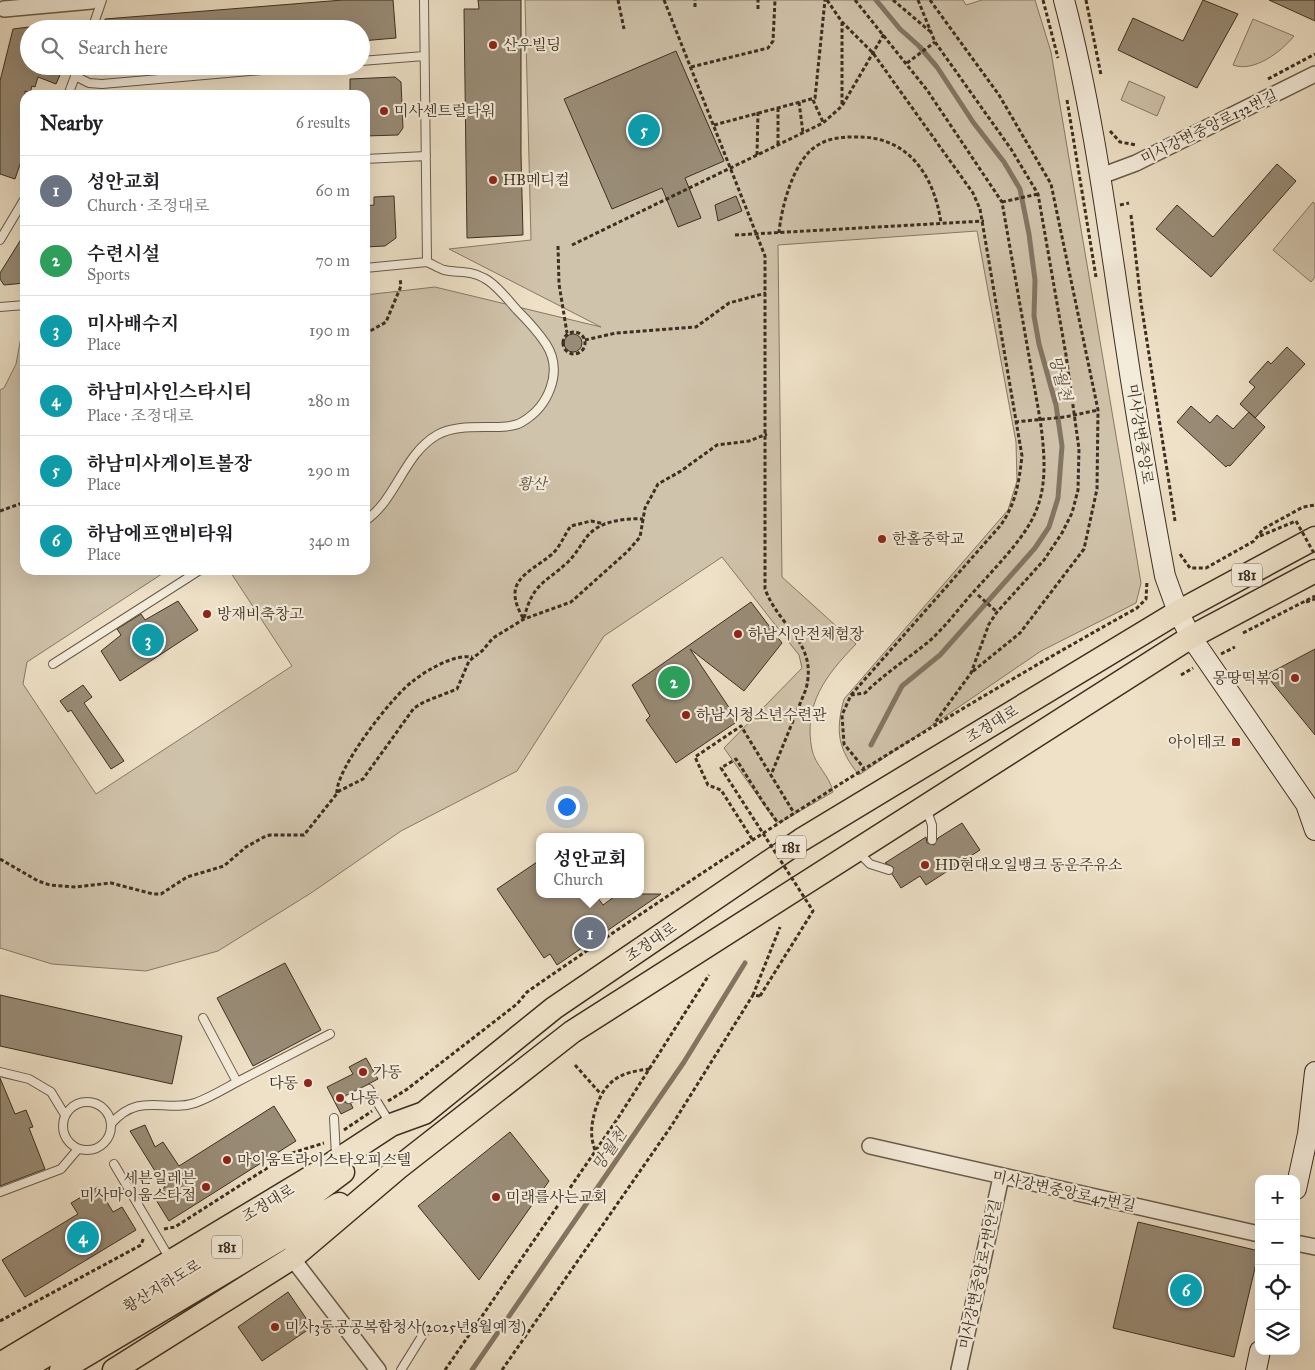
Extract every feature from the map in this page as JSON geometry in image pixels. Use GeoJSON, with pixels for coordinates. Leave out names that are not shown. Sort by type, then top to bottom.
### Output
{"type":"FeatureCollection","features":[{"type":"Feature","properties":{"kind":"main road","name":"조정대로"},"geometry":{"type":"LineString","coordinates":[[10,1362],[336,1161],[391,1125],[424,1113],[554,1008],[801,840],[1178,612],[1315,538]]}},
{"type":"Feature","properties":{"kind":"main road"},"geometry":{"type":"LineString","coordinates":[[114,1370],[292,1258],[398,1168],[572,1032],[1191,637],[1315,571]]}},
{"type":"Feature","properties":{"kind":"main road","name":"황산지하도로"},"geometry":{"type":"LineString","coordinates":[[10,1362],[307,1199],[424,1113]]}},
{"type":"Feature","properties":{"kind":"main road","name":"황산지하도로"},"geometry":{"type":"LineString","coordinates":[[61,1370],[398,1168]]}},
{"type":"Feature","properties":{"kind":"street","name":"미사강변중앙로"},"geometry":{"type":"LineString","coordinates":[[1064,0],[1077,51],[1101,176],[1150,501],[1165,576],[1178,612],[1191,637],[1302,796],[1315,830]]}},
{"type":"Feature","properties":{"kind":"street"},"geometry":{"type":"LineString","coordinates":[[4,9],[97,1]]}},
{"type":"Feature","properties":{"kind":"street","name":"미사강변중앙로132번길"},"geometry":{"type":"LineString","coordinates":[[1101,176],[1136,163],[1315,74]]}},
{"type":"Feature","properties":{"kind":"street"},"geometry":{"type":"LineString","coordinates":[[1299,1175],[1308,1134],[1315,1072]]}},
{"type":"Feature","properties":{"kind":"street","name":"미사강변중앙로47번길"},"geometry":{"type":"LineString","coordinates":[[870,1146],[1001,1178],[1255,1233]]}},
{"type":"Feature","properties":{"kind":"street","name":"미사강변중앙로7번안길"},"geometry":{"type":"LineString","coordinates":[[959,1370],[1001,1178]]}},
{"type":"Feature","properties":{"kind":"street"},"geometry":{"type":"LineString","coordinates":[[1300,1244],[1315,1247]]}},
{"type":"Feature","properties":{"kind":"street"},"geometry":{"type":"LineString","coordinates":[[292,1258],[378,1370]]}},
{"type":"Feature","properties":{"kind":"street"},"geometry":{"type":"LineString","coordinates":[[1256,1370],[1259,1355]]}},
{"type":"Feature","properties":{"kind":"lane"},"geometry":{"type":"LineString","coordinates":[[424,0],[427,262]]}},
{"type":"Feature","properties":{"kind":"lane"},"geometry":{"type":"LineString","coordinates":[[94,20],[97,1]]}},
{"type":"Feature","properties":{"kind":"lane"},"geometry":{"type":"LineString","coordinates":[[370,60],[424,56]]}},
{"type":"Feature","properties":{"kind":"lane"},"geometry":{"type":"LineString","coordinates":[[70,90],[75,76],[88,82],[102,84],[205,75]]}},
{"type":"Feature","properties":{"kind":"lane"},"geometry":{"type":"LineString","coordinates":[[370,159],[426,156]]}},
{"type":"Feature","properties":{"kind":"lane"},"geometry":{"type":"LineString","coordinates":[[0,240],[20,206]]}},
{"type":"Feature","properties":{"kind":"lane"},"geometry":{"type":"LineString","coordinates":[[370,268],[427,262],[443,270],[470,271],[485,278],[496,287],[547,346],[553,371],[551,388],[546,400],[535,414],[520,424],[459,427],[432,439],[412,458],[391,494],[376,513],[370,517]]}},
{"type":"Feature","properties":{"kind":"lane"},"geometry":{"type":"LineString","coordinates":[[0,307],[20,305]]}},
{"type":"Feature","properties":{"kind":"lane"},"geometry":{"type":"LineString","coordinates":[[53,664],[192,575]]}},
{"type":"Feature","properties":{"kind":"lane"},"geometry":{"type":"LineString","coordinates":[[925,807],[932,825],[932,840]]}},
{"type":"Feature","properties":{"kind":"lane"},"geometry":{"type":"LineString","coordinates":[[856,851],[870,864],[889,870]]}},
{"type":"Feature","properties":{"kind":"lane"},"geometry":{"type":"LineString","coordinates":[[203,1018],[237,1082]]}},
{"type":"Feature","properties":{"kind":"lane"},"geometry":{"type":"LineString","coordinates":[[111,1124],[119,1114],[136,1107],[195,1103],[330,1034]]}},
{"type":"Feature","properties":{"kind":"lane"},"geometry":{"type":"LineString","coordinates":[[0,1072],[29,1079],[51,1092],[65,1115]]}},
{"type":"Feature","properties":{"kind":"lane"},"geometry":{"type":"LineString","coordinates":[[348,1099],[369,1089],[391,1125]]}},
{"type":"Feature","properties":{"kind":"lane"},"geometry":{"type":"LineString","coordinates":[[91,1102],[105,1109],[111,1124],[111,1131],[102,1145],[86,1150],[78,1149],[71,1144],[63,1131],[65,1115],[76,1104],[91,1102]]}},
{"type":"Feature","properties":{"kind":"lane"},"geometry":{"type":"LineString","coordinates":[[334,1118],[336,1161]]}},
{"type":"Feature","properties":{"kind":"lane"},"geometry":{"type":"LineString","coordinates":[[0,1192],[61,1169],[78,1149]]}},
{"type":"Feature","properties":{"kind":"lane"},"geometry":{"type":"LineString","coordinates":[[114,1164],[171,1261]]}},
{"type":"Feature","properties":{"kind":"lane"},"geometry":{"type":"LineString","coordinates":[[401,1370],[427,1328]]}},
{"type":"Feature","properties":{"kind":"path"},"geometry":{"type":"LineString","coordinates":[[618,0],[624,29]]}},
{"type":"Feature","properties":{"kind":"path"},"geometry":{"type":"LineString","coordinates":[[664,0],[732,167],[765,256],[767,434],[765,589],[774,607],[807,655],[810,675],[771,776]]}},
{"type":"Feature","properties":{"kind":"path"},"geometry":{"type":"LineString","coordinates":[[695,0],[695,7]]}},
{"type":"Feature","properties":{"kind":"path"},"geometry":{"type":"LineString","coordinates":[[758,0],[758,9]]}},
{"type":"Feature","properties":{"kind":"path"},"geometry":{"type":"LineString","coordinates":[[691,67],[768,48],[773,41],[775,0]]}},
{"type":"Feature","properties":{"kind":"path"},"geometry":{"type":"LineString","coordinates":[[826,0],[842,22],[873,53],[973,193],[984,221],[1022,456],[1019,485],[1011,511],[982,547],[851,695],[842,715],[844,744],[864,768]]}},
{"type":"Feature","properties":{"kind":"path"},"geometry":{"type":"LineString","coordinates":[[823,123],[813,100],[817,89],[826,0]]}},
{"type":"Feature","properties":{"kind":"path"},"geometry":{"type":"LineString","coordinates":[[851,695],[865,694],[880,678],[927,643],[1016,546],[1029,528],[1042,493],[1044,446],[1002,202],[927,90],[884,34],[854,0]]}},
{"type":"Feature","properties":{"kind":"path"},"geometry":{"type":"LineString","coordinates":[[893,0],[933,34]]}},
{"type":"Feature","properties":{"kind":"path"},"geometry":{"type":"LineString","coordinates":[[918,0],[936,42],[1011,149],[1038,194],[1075,415],[1079,471],[1078,490],[1072,513],[1054,547],[996,612],[989,624],[972,673]]}},
{"type":"Feature","properties":{"kind":"path"},"geometry":{"type":"LineString","coordinates":[[930,0],[999,95],[1052,184],[1098,410],[1097,489],[1084,549],[1020,633],[972,673],[932,726]]}},
{"type":"Feature","properties":{"kind":"path"},"geometry":{"type":"LineString","coordinates":[[1086,0],[1101,76]]}},
{"type":"Feature","properties":{"kind":"path"},"geometry":{"type":"LineString","coordinates":[[842,22],[842,106]]}},
{"type":"Feature","properties":{"kind":"path"},"geometry":{"type":"LineString","coordinates":[[572,245],[823,123],[842,106],[884,34]]}},
{"type":"Feature","properties":{"kind":"path"},"geometry":{"type":"LineString","coordinates":[[907,63],[936,42]]}},
{"type":"Feature","properties":{"kind":"path"},"geometry":{"type":"LineString","coordinates":[[714,125],[758,112],[813,100]]}},
{"type":"Feature","properties":{"kind":"path"},"geometry":{"type":"LineString","coordinates":[[799,102],[803,133]]}},
{"type":"Feature","properties":{"kind":"path"},"geometry":{"type":"LineString","coordinates":[[778,108],[778,145]]}},
{"type":"Feature","properties":{"kind":"path"},"geometry":{"type":"LineString","coordinates":[[757,155],[758,112]]}},
{"type":"Feature","properties":{"kind":"path"},"geometry":{"type":"LineString","coordinates":[[1109,122],[1110,132],[1120,142],[1134,146]]}},
{"type":"Feature","properties":{"kind":"path"},"geometry":{"type":"LineString","coordinates":[[779,233],[780,217],[789,186],[804,159],[816,145],[839,137],[871,136],[892,142],[915,161],[928,178],[938,200],[941,223]]}},
{"type":"Feature","properties":{"kind":"path"},"geometry":{"type":"LineString","coordinates":[[1002,202],[1038,194]]}},
{"type":"Feature","properties":{"kind":"path"},"geometry":{"type":"LineString","coordinates":[[1131,215],[1141,304],[1176,528]]}},
{"type":"Feature","properties":{"kind":"path"},"geometry":{"type":"LineString","coordinates":[[735,235],[984,221]]}},
{"type":"Feature","properties":{"kind":"path"},"geometry":{"type":"LineString","coordinates":[[558,246],[559,284],[567,333],[562,343],[564,349],[571,354],[583,349],[585,340],[579,332],[567,333]]}},
{"type":"Feature","properties":{"kind":"path"},"geometry":{"type":"LineString","coordinates":[[370,331],[386,322],[400,286],[400,278]]}},
{"type":"Feature","properties":{"kind":"path"},"geometry":{"type":"LineString","coordinates":[[585,340],[622,332],[696,327],[729,303],[766,293]]}},
{"type":"Feature","properties":{"kind":"path"},"geometry":{"type":"LineString","coordinates":[[1015,422],[1065,417],[1098,410]]}},
{"type":"Feature","properties":{"kind":"path"},"geometry":{"type":"LineString","coordinates":[[0,859],[38,881],[50,885],[76,887],[111,883],[153,894],[161,894],[187,878],[224,866],[246,847],[264,837],[270,835],[304,834],[343,788],[363,779],[414,708],[457,689],[466,666],[493,638],[524,618],[550,611],[577,597],[636,542],[654,489],[662,481],[681,471],[717,445],[749,441],[767,434]]}},
{"type":"Feature","properties":{"kind":"path"},"geometry":{"type":"LineString","coordinates":[[0,511],[20,504]]}},
{"type":"Feature","properties":{"kind":"path"},"geometry":{"type":"LineString","coordinates":[[1259,536],[1263,529],[1303,507],[1315,505]]}},
{"type":"Feature","properties":{"kind":"path"},"geometry":{"type":"LineString","coordinates":[[524,618],[528,604],[539,585],[569,561],[590,533],[605,524],[628,519],[643,519]]}},
{"type":"Feature","properties":{"kind":"path"},"geometry":{"type":"LineString","coordinates":[[524,618],[516,603],[514,594],[520,580],[538,563],[551,556],[571,526],[591,521],[605,524]]}},
{"type":"Feature","properties":{"kind":"path"},"geometry":{"type":"LineString","coordinates":[[1178,547],[1186,565],[1190,568],[1201,570],[1259,536],[1296,521],[1315,555]]}},
{"type":"Feature","properties":{"kind":"path"},"geometry":{"type":"LineString","coordinates":[[168,1227],[174,1227],[289,1154],[319,1146],[406,1090],[517,1004],[527,992],[619,927],[752,839],[932,726],[1043,660],[1137,608],[1146,599],[1148,585]]}},
{"type":"Feature","properties":{"kind":"path"},"geometry":{"type":"LineString","coordinates":[[978,595],[996,612]]}},
{"type":"Feature","properties":{"kind":"path"},"geometry":{"type":"LineString","coordinates":[[1243,633],[1315,597]]}},
{"type":"Feature","properties":{"kind":"path"},"geometry":{"type":"LineString","coordinates":[[337,794],[339,778],[347,762],[404,688],[414,680],[453,659],[473,658]]}},
{"type":"Feature","properties":{"kind":"path"},"geometry":{"type":"LineString","coordinates":[[752,839],[722,790],[708,785],[695,757],[741,726],[794,814]]}},
{"type":"Feature","properties":{"kind":"path"},"geometry":{"type":"LineString","coordinates":[[753,995],[760,996],[813,910],[721,768],[736,759],[778,823]]}},
{"type":"Feature","properties":{"kind":"path"},"geometry":{"type":"LineString","coordinates":[[502,1370],[672,1126],[753,995],[780,927]]}},
{"type":"Feature","properties":{"kind":"path"},"geometry":{"type":"LineString","coordinates":[[445,1370],[650,1069],[709,974]]}},
{"type":"Feature","properties":{"kind":"path"},"geometry":{"type":"LineString","coordinates":[[575,1065],[600,1093]]}},
{"type":"Feature","properties":{"kind":"path"},"geometry":{"type":"LineString","coordinates":[[596,1150],[591,1138],[592,1124],[600,1093],[618,1077],[631,1071],[650,1069]]}},
{"type":"Feature","properties":{"kind":"path"},"geometry":{"type":"LineString","coordinates":[[0,1321],[140,1245],[143,1238]]}},
{"type":"Feature","properties":{"kind":"green space","name":"황산"},"geometry":{"type":"Polygon","coordinates":[[[525,0],[963,0],[966,5],[982,0],[1035,0],[1051,52],[1141,583],[1136,603],[1041,651],[859,775],[847,757],[840,740],[839,731],[844,699],[1008,510],[1017,481],[1016,442],[977,231],[778,245],[782,577],[856,644],[835,667],[819,691],[811,718],[812,750],[833,792],[781,822],[776,822],[724,748],[802,668],[799,655],[722,557],[604,636],[517,771],[401,831],[311,893],[218,951],[146,971],[52,964],[0,948],[0,390],[4,388],[16,364],[20,343],[20,575],[160,575],[27,662],[23,684],[96,794],[292,666],[232,575],[370,575],[370,294],[435,287],[601,327],[449,249],[531,240],[525,0]]]}},
{"type":"Feature","properties":{"kind":"green space"},"geometry":{"type":"Polygon","coordinates":[[[1253,19],[1294,36],[1267,59],[1250,66],[1241,67],[1233,65],[1253,19]]]}},
{"type":"Feature","properties":{"kind":"green space"},"geometry":{"type":"Polygon","coordinates":[[[1129,81],[1165,97],[1157,116],[1121,100],[1129,81]]]}},
{"type":"Feature","properties":{"kind":"green space"},"geometry":{"type":"Polygon","coordinates":[[[1313,202],[1315,204],[1315,277],[1311,282],[1273,250],[1313,202]]]}},
{"type":"Feature","properties":{"kind":"building"},"geometry":{"type":"Polygon","coordinates":[[[343,0],[393,0],[396,38],[370,40],[370,20],[105,19],[343,0]]]}},
{"type":"Feature","properties":{"kind":"building"},"geometry":{"type":"Polygon","coordinates":[[[478,0],[521,0],[523,235],[467,238],[464,9],[479,9],[478,0]]]}},
{"type":"Feature","properties":{"kind":"building"},"geometry":{"type":"Polygon","coordinates":[[[1203,0],[1238,14],[1197,88],[1118,50],[1133,18],[1183,41],[1203,0]]]}},
{"type":"Feature","properties":{"kind":"building"},"geometry":{"type":"Polygon","coordinates":[[[1269,0],[1315,0],[1315,21],[1269,0]]]}},
{"type":"Feature","properties":{"kind":"building"},"geometry":{"type":"Polygon","coordinates":[[[20,28],[20,75],[60,75],[56,84],[38,77],[35,87],[32,86],[31,90],[20,90],[20,164],[15,179],[0,174],[0,81],[13,29],[20,28]]]}},
{"type":"Feature","properties":{"kind":"building"},"geometry":{"type":"Polygon","coordinates":[[[676,51],[724,161],[685,178],[701,218],[678,227],[662,188],[612,209],[564,99],[676,51]]]}},
{"type":"Feature","properties":{"kind":"building","name":"미사센트럴타워"},"geometry":{"type":"Polygon","coordinates":[[[395,77],[401,82],[403,128],[398,135],[370,136],[370,90],[350,90],[350,79],[395,77]]]}},
{"type":"Feature","properties":{"kind":"building"},"geometry":{"type":"Polygon","coordinates":[[[1277,164],[1296,181],[1211,277],[1156,229],[1177,205],[1213,237],[1277,164]]]}},
{"type":"Feature","properties":{"kind":"building"},"geometry":{"type":"Polygon","coordinates":[[[394,196],[396,238],[385,246],[370,247],[370,205],[374,205],[374,197],[394,196]]]}},
{"type":"Feature","properties":{"kind":"building"},"geometry":{"type":"Polygon","coordinates":[[[736,196],[742,211],[718,221],[715,205],[736,196]]]}},
{"type":"Feature","properties":{"kind":"building"},"geometry":{"type":"Polygon","coordinates":[[[20,241],[20,283],[4,285],[0,279],[0,273],[20,241]]]}},
{"type":"Feature","properties":{"kind":"building"},"geometry":{"type":"Polygon","coordinates":[[[573,334],[579,337],[582,343],[579,349],[573,352],[567,349],[564,343],[567,337],[573,334]]]}},
{"type":"Feature","properties":{"kind":"building"},"geometry":{"type":"Polygon","coordinates":[[[1287,347],[1305,364],[1255,418],[1240,404],[1255,387],[1249,382],[1268,361],[1271,364],[1287,347]]]}},
{"type":"Feature","properties":{"kind":"building"},"geometry":{"type":"Polygon","coordinates":[[[1191,406],[1210,423],[1217,415],[1233,429],[1249,412],[1265,427],[1230,466],[1226,467],[1177,422],[1191,406]]]}},
{"type":"Feature","properties":{"kind":"building"},"geometry":{"type":"Polygon","coordinates":[[[178,601],[198,630],[120,681],[101,651],[121,635],[117,629],[141,614],[145,620],[178,601]]]}},
{"type":"Feature","properties":{"kind":"building"},"geometry":{"type":"Polygon","coordinates":[[[751,602],[782,643],[744,691],[690,649],[738,721],[676,763],[646,720],[650,716],[632,685],[751,602]]]}},
{"type":"Feature","properties":{"kind":"building"},"geometry":{"type":"Polygon","coordinates":[[[1315,649],[1315,735],[1266,675],[1315,649]]]}},
{"type":"Feature","properties":{"kind":"building"},"geometry":{"type":"Polygon","coordinates":[[[83,685],[92,697],[84,703],[124,761],[111,769],[71,710],[68,712],[60,701],[83,685]]]}},
{"type":"Feature","properties":{"kind":"building"},"geometry":{"type":"Polygon","coordinates":[[[962,823],[980,850],[926,885],[920,876],[901,888],[892,874],[893,867],[885,863],[926,837],[927,843],[934,845],[938,838],[962,823]]]}},
{"type":"Feature","properties":{"kind":"building"},"geometry":{"type":"Polygon","coordinates":[[[536,863],[536,898],[598,898],[603,905],[613,898],[644,898],[644,894],[661,894],[557,965],[550,954],[544,958],[497,889],[536,863]]]}},
{"type":"Feature","properties":{"kind":"building"},"geometry":{"type":"Polygon","coordinates":[[[285,963],[321,1030],[253,1066],[217,998],[285,963]]]}},
{"type":"Feature","properties":{"kind":"building"},"geometry":{"type":"Polygon","coordinates":[[[0,995],[182,1036],[172,1084],[0,1046],[0,995]]]}},
{"type":"Feature","properties":{"kind":"building","name":"나동"},"geometry":{"type":"Polygon","coordinates":[[[366,1058],[378,1079],[345,1096],[344,1102],[351,1104],[353,1108],[341,1114],[327,1087],[353,1074],[349,1067],[366,1058]]]}},
{"type":"Feature","properties":{"kind":"building"},"geometry":{"type":"Polygon","coordinates":[[[0,1078],[15,1114],[26,1110],[33,1127],[29,1128],[45,1169],[0,1186],[0,1078]]]}},
{"type":"Feature","properties":{"kind":"building","name":"마이움트라이스타오피스텔"},"geometry":{"type":"Polygon","coordinates":[[[274,1106],[296,1141],[169,1221],[153,1195],[165,1187],[130,1131],[145,1125],[155,1147],[163,1142],[179,1166],[274,1106]]]}},
{"type":"Feature","properties":{"kind":"building","name":"미래를사는교회"},"geometry":{"type":"Polygon","coordinates":[[[510,1132],[549,1181],[479,1280],[418,1206],[510,1132]]]}},
{"type":"Feature","properties":{"kind":"building"},"geometry":{"type":"Polygon","coordinates":[[[98,1187],[113,1212],[122,1207],[136,1230],[25,1297],[2,1260],[78,1214],[71,1203],[98,1187]]]}},
{"type":"Feature","properties":{"kind":"building"},"geometry":{"type":"Polygon","coordinates":[[[1138,1222],[1255,1250],[1255,1268],[1234,1357],[1113,1328],[1138,1222]]]}},
{"type":"Feature","properties":{"kind":"building","name":"미사3동공공복합청사(2025년8월예정)"},"geometry":{"type":"Polygon","coordinates":[[[288,1292],[312,1327],[262,1361],[238,1327],[288,1292]]]}},
{"type":"Feature","properties":{"kind":"waterway","name":"망월천"},"geometry":{"type":"LineString","coordinates":[[871,745],[902,686],[940,655],[1035,548],[1049,527],[1058,498],[1062,446],[1056,405],[1039,344],[1034,316],[1035,280],[1029,234],[1020,189],[1004,162],[973,122],[937,67],[919,46],[900,29],[876,0]]}},
{"type":"Feature","properties":{"kind":"waterway","name":"망월천"},"geometry":{"type":"LineString","coordinates":[[472,1370],[684,1062],[745,963]]}},
{"type":"Feature","properties":{"kind":"place","name":"산우빌딩"},"geometry":{"type":"Point","coordinates":[493,45]}},
{"type":"Feature","properties":{"kind":"place","name":"미사센트럴타워"},"geometry":{"type":"Point","coordinates":[384,111]}},
{"type":"Feature","properties":{"kind":"place","name":"하남미사게이트볼장"},"geometry":{"type":"Point","coordinates":[644,130]}},
{"type":"Feature","properties":{"kind":"place","name":"HB메디컬"},"geometry":{"type":"Point","coordinates":[493,180]}},
{"type":"Feature","properties":{"kind":"place","name":"한홀중학교"},"geometry":{"type":"Point","coordinates":[882,539]}},
{"type":"Feature","properties":{"kind":"place","name":"방재비축창고"},"geometry":{"type":"Point","coordinates":[207,614]}},
{"type":"Feature","properties":{"kind":"place","name":"하남시안전체험장"},"geometry":{"type":"Point","coordinates":[738,634]}},
{"type":"Feature","properties":{"kind":"place","name":"미사배수지"},"geometry":{"type":"Point","coordinates":[148,640]}},
{"type":"Feature","properties":{"kind":"place","name":"몽땅떡볶이"},"geometry":{"type":"Point","coordinates":[1295,678]}},
{"type":"Feature","properties":{"kind":"place","name":"수련시설"},"geometry":{"type":"Point","coordinates":[674,682]}},
{"type":"Feature","properties":{"kind":"place","name":"하남시청소년수련관"},"geometry":{"type":"Point","coordinates":[686,715]}},
{"type":"Feature","properties":{"kind":"place","name":"아이테코"},"geometry":{"type":"Point","coordinates":[1236,742]}},
{"type":"Feature","properties":{"kind":"place","name":"HD현대오일뱅크 동운주유소"},"geometry":{"type":"Point","coordinates":[925,865]}},
{"type":"Feature","properties":{"kind":"place","name":"성안교회"},"geometry":{"type":"Point","coordinates":[590,933]}},
{"type":"Feature","properties":{"kind":"place","name":"가동"},"geometry":{"type":"Point","coordinates":[363,1072]}},
{"type":"Feature","properties":{"kind":"place","name":"다동"},"geometry":{"type":"Point","coordinates":[308,1083]}},
{"type":"Feature","properties":{"kind":"place","name":"나동"},"geometry":{"type":"Point","coordinates":[340,1098]}},
{"type":"Feature","properties":{"kind":"place","name":"마이움트라이스타오피스텔"},"geometry":{"type":"Point","coordinates":[227,1160]}},
{"type":"Feature","properties":{"kind":"place","name":"세븐일레븐 미사마이움스타점"},"geometry":{"type":"Point","coordinates":[206,1187]}},
{"type":"Feature","properties":{"kind":"place","name":"미래를사는교회"},"geometry":{"type":"Point","coordinates":[496,1197]}},
{"type":"Feature","properties":{"kind":"place","name":"하남미사인스타시티"},"geometry":{"type":"Point","coordinates":[83,1237]}},
{"type":"Feature","properties":{"kind":"place","name":"하남에프앤비타워"},"geometry":{"type":"Point","coordinates":[1186,1290]}},
{"type":"Feature","properties":{"kind":"place","name":"미사3동공공복합청사(2025년8월예정)"},"geometry":{"type":"Point","coordinates":[275,1327]}}]}
